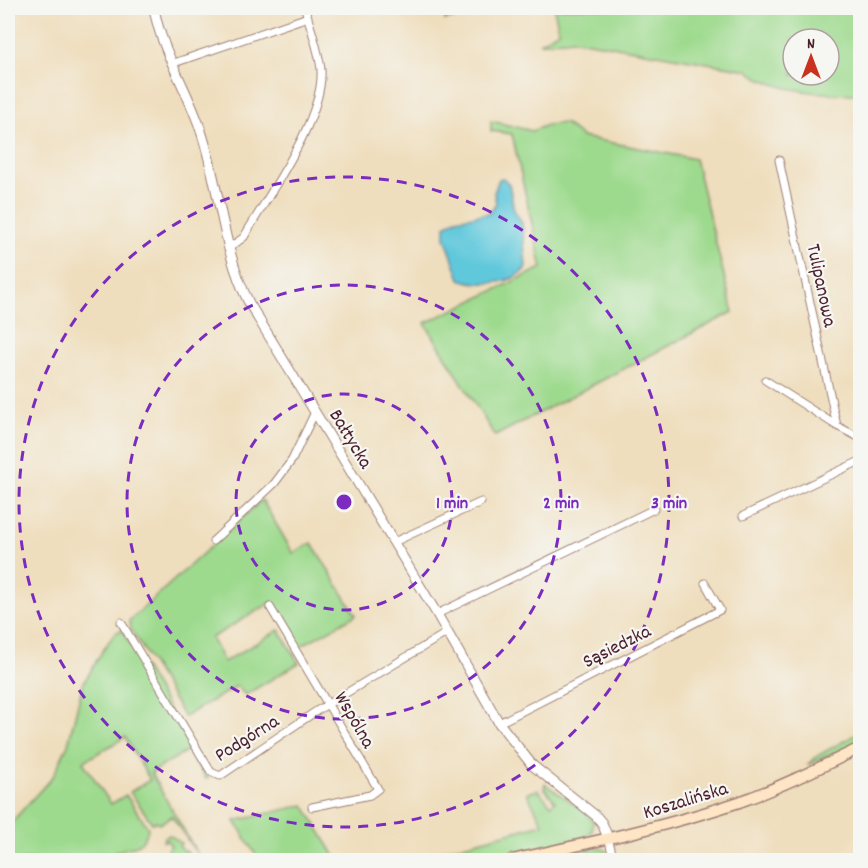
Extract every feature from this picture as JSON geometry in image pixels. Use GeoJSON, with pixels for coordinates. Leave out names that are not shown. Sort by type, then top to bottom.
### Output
{"type":"FeatureCollection","features":[{"type":"Feature","properties":{"kind":"main road","name":"Koszalińska"},"geometry":{"type":"LineString","coordinates":[[512,861],[608,838],[740,801],[861,748]]}},
{"type":"Feature","properties":{"kind":"street","name":"Bałtycka"},"geometry":{"type":"LineString","coordinates":[[154,8],[161,34],[201,131],[228,249],[238,282],[249,303],[448,632],[499,723],[532,765],[596,816],[602,823],[608,838]]}},
{"type":"Feature","properties":{"kind":"street"},"geometry":{"type":"LineString","coordinates":[[228,249],[244,237],[313,116],[320,93],[321,70],[305,8]]}},
{"type":"Feature","properties":{"kind":"street"},"geometry":{"type":"LineString","coordinates":[[174,63],[308,17]]}},
{"type":"Feature","properties":{"kind":"street","name":"Tulipanowa"},"geometry":{"type":"LineString","coordinates":[[779,160],[837,426]]}},
{"type":"Feature","properties":{"kind":"street"},"geometry":{"type":"LineString","coordinates":[[765,380],[837,426],[861,438]]}},
{"type":"Feature","properties":{"kind":"street"},"geometry":{"type":"LineString","coordinates":[[213,541],[274,484],[292,460],[315,412]]}},
{"type":"Feature","properties":{"kind":"street"},"geometry":{"type":"LineString","coordinates":[[743,516],[861,461]]}},
{"type":"Feature","properties":{"kind":"street"},"geometry":{"type":"LineString","coordinates":[[394,542],[481,502]]}},
{"type":"Feature","properties":{"kind":"street"},"geometry":{"type":"LineString","coordinates":[[437,614],[654,509]]}},
{"type":"Feature","properties":{"kind":"street","name":"Sąsiedzka"},"geometry":{"type":"LineString","coordinates":[[499,723],[720,610],[705,583]]}},
{"type":"Feature","properties":{"kind":"street","name":"Wspólna"},"geometry":{"type":"LineString","coordinates":[[270,607],[378,789],[370,795],[312,807]]}},
{"type":"Feature","properties":{"kind":"street","name":"Podgórna"},"geometry":{"type":"LineString","coordinates":[[121,622],[215,775],[226,774],[328,704],[448,632]]}},
{"type":"Feature","properties":{"kind":"street"},"geometry":{"type":"LineString","coordinates":[[608,838],[614,861]]}},
{"type":"Feature","properties":{"kind":"green space"},"geometry":{"type":"Polygon","coordinates":[[[443,8],[495,8],[445,20],[443,8]]]}},
{"type":"Feature","properties":{"kind":"green space"},"geometry":{"type":"Polygon","coordinates":[[[554,8],[860,8],[860,94],[801,91],[783,87],[841,87],[841,27],[781,27],[781,86],[759,78],[747,70],[572,39],[539,43],[559,31],[554,8]]]}},
{"type":"Feature","properties":{"kind":"green space"},"geometry":{"type":"Polygon","coordinates":[[[491,121],[532,131],[547,125],[564,123],[582,137],[695,159],[733,312],[495,436],[425,323],[542,268],[512,134],[491,131],[491,121]]]}},
{"type":"Feature","properties":{"kind":"green space"},"geometry":{"type":"Polygon","coordinates":[[[262,500],[293,553],[312,543],[356,615],[299,647],[272,602],[211,638],[224,662],[279,630],[299,663],[245,695],[237,686],[184,717],[131,629],[129,621],[262,500]]]}},
{"type":"Feature","properties":{"kind":"green space"},"geometry":{"type":"Polygon","coordinates":[[[122,630],[209,777],[206,779],[188,750],[151,773],[201,860],[172,816],[159,824],[157,821],[152,823],[130,792],[150,780],[125,737],[83,762],[111,804],[126,795],[148,828],[143,840],[135,846],[95,860],[8,860],[8,826],[54,775],[68,744],[83,684],[115,633],[122,630]]]}},
{"type":"Feature","properties":{"kind":"green space"},"geometry":{"type":"Polygon","coordinates":[[[860,732],[860,741],[807,765],[817,756],[860,732]]]}},
{"type":"Feature","properties":{"kind":"green space"},"geometry":{"type":"Polygon","coordinates":[[[545,784],[586,812],[593,822],[592,832],[585,837],[481,860],[406,860],[543,824],[527,793],[538,790],[551,805],[555,801],[544,788],[545,784]]]}},
{"type":"Feature","properties":{"kind":"green space"},"geometry":{"type":"Polygon","coordinates":[[[304,805],[336,858],[259,860],[235,821],[304,805]]]}},
{"type":"Feature","properties":{"kind":"green space"},"geometry":{"type":"Polygon","coordinates":[[[170,835],[181,843],[179,845],[183,851],[187,851],[193,860],[173,860],[167,850],[171,846],[167,840],[163,842],[164,837],[170,835]]]}},
{"type":"Feature","properties":{"kind":"green space"},"geometry":{"type":"Polygon","coordinates":[[[599,848],[606,850],[609,859],[542,860],[599,848]]]}},
{"type":"Feature","properties":{"kind":"water"},"geometry":{"type":"Polygon","coordinates":[[[503,178],[509,184],[514,210],[522,223],[526,267],[521,273],[505,281],[476,283],[460,279],[445,237],[445,226],[456,219],[490,213],[496,203],[494,193],[499,179],[503,178]]]}}]}
